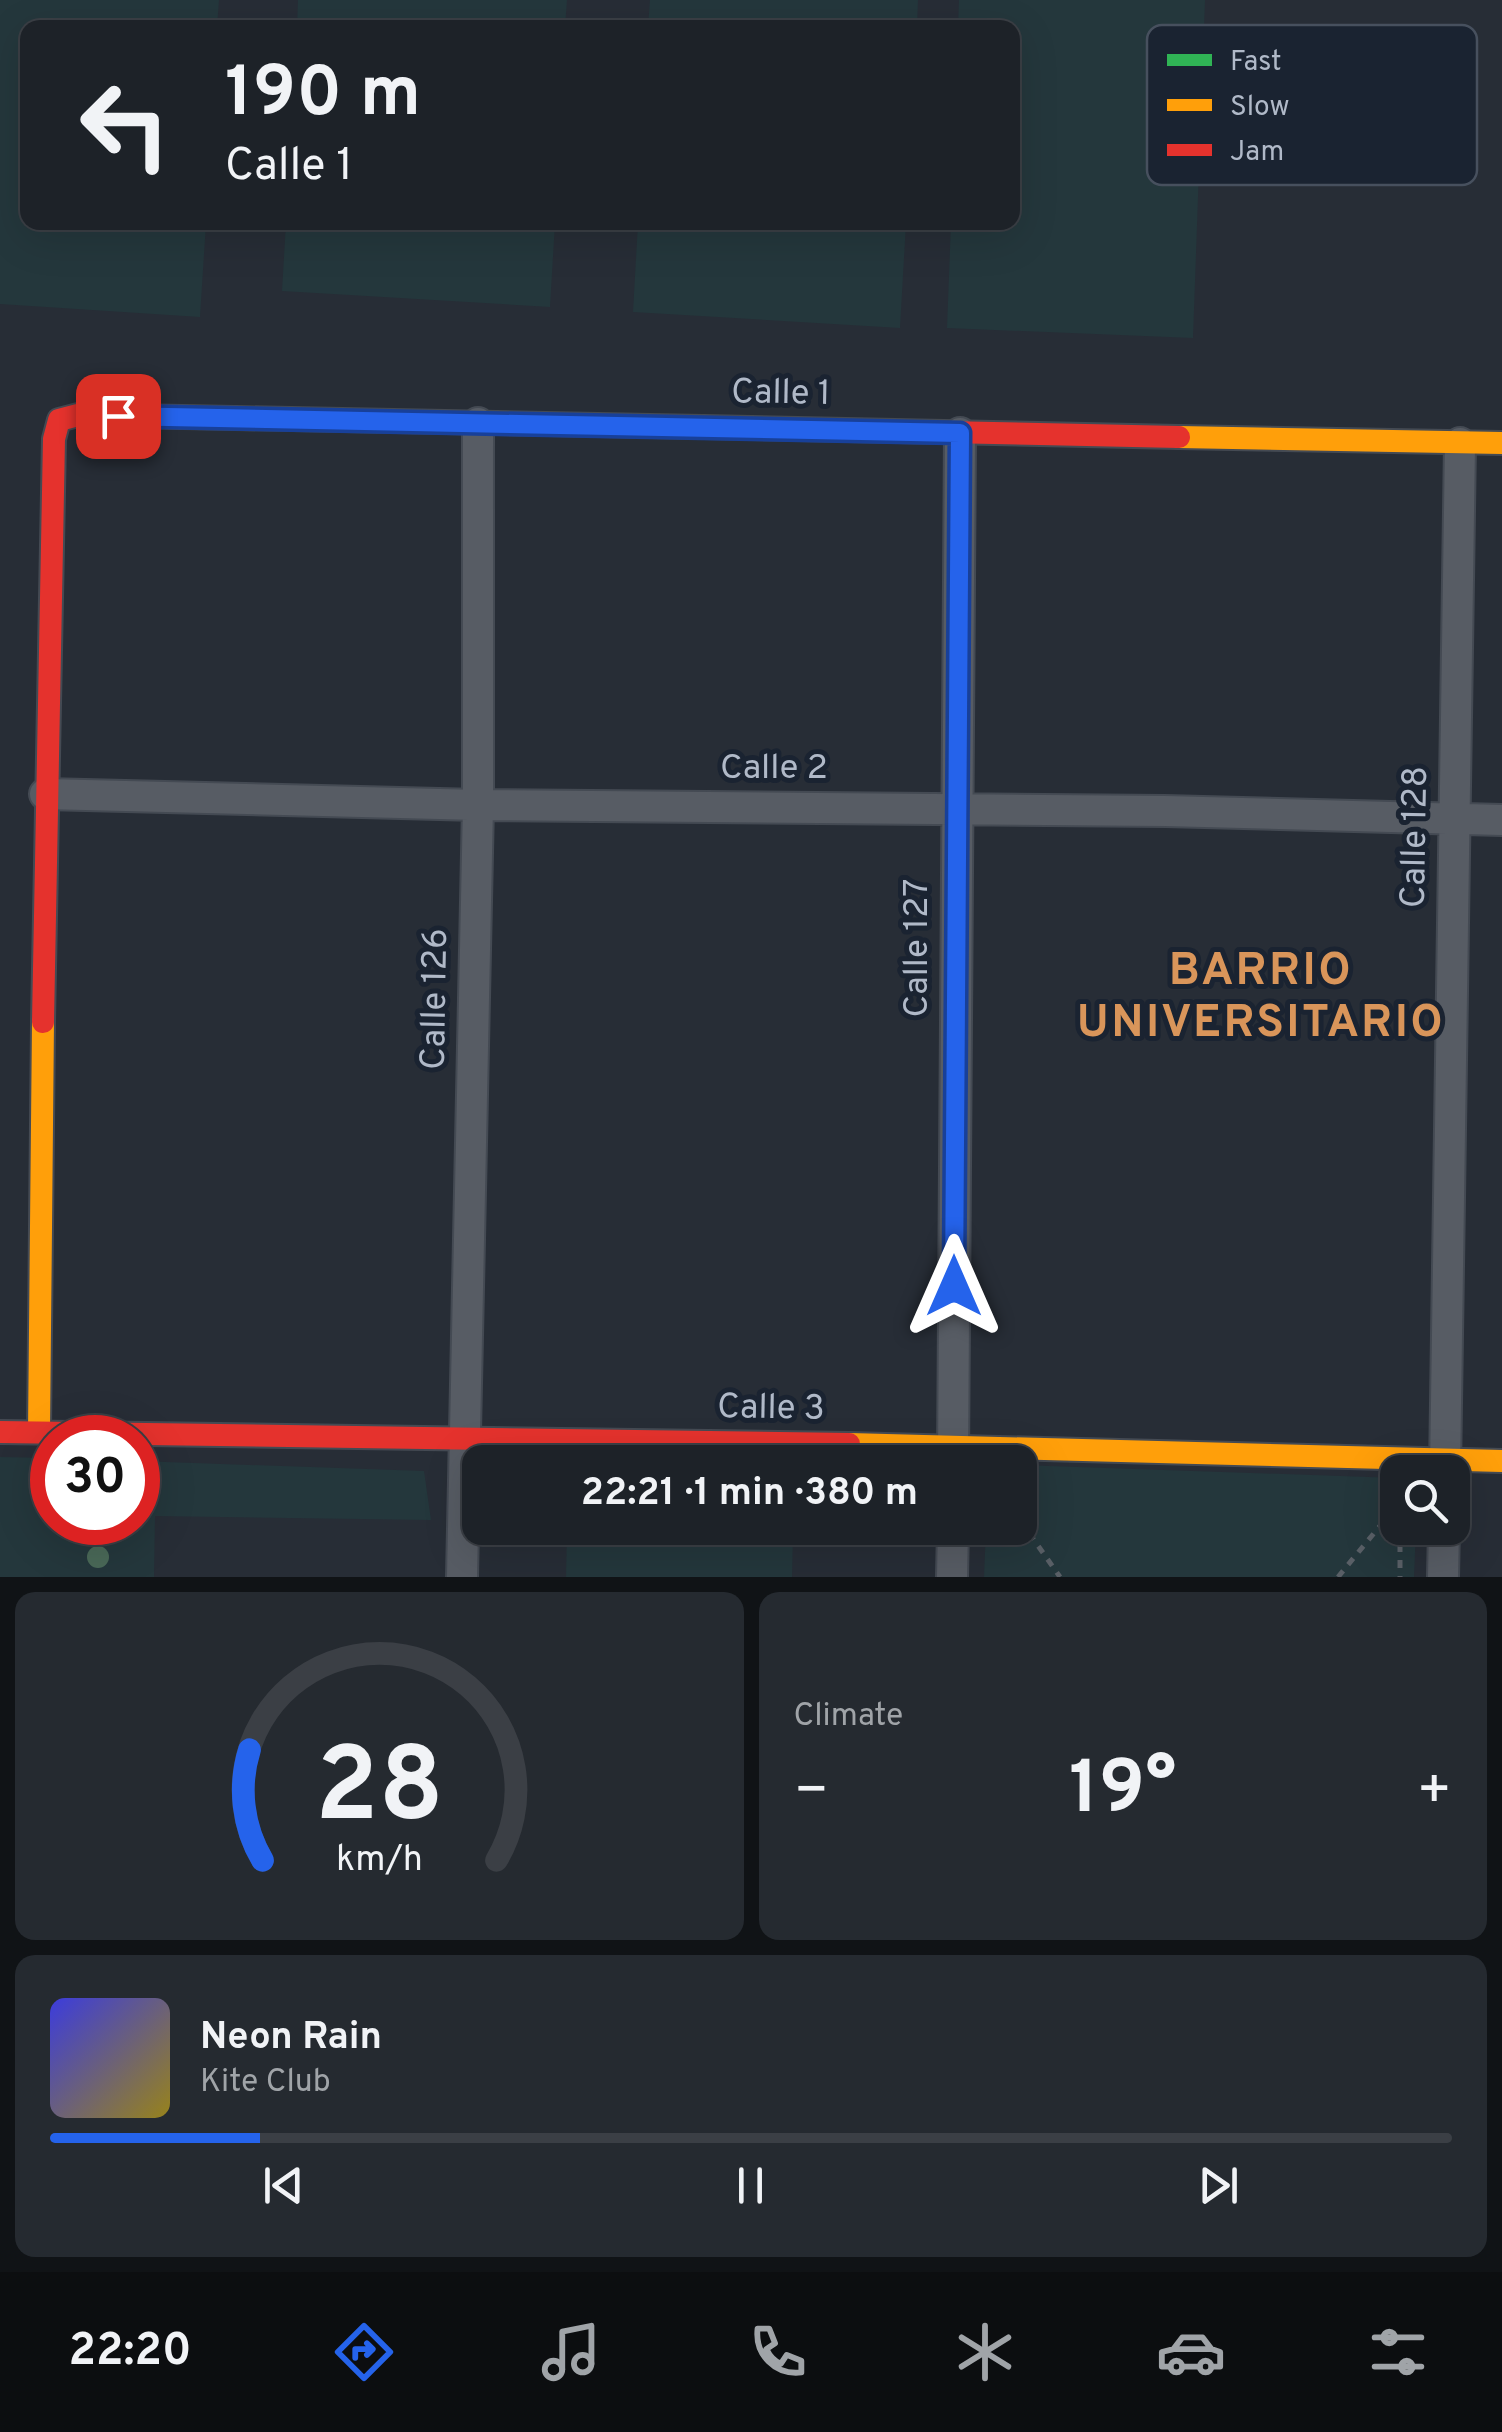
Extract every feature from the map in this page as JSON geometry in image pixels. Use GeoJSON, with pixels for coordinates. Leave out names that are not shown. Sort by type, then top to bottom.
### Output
{"type":"FeatureCollection","features":[{"type":"Feature","properties":{"kind":"street","name":"Calle 1"},"geometry":{"type":"LineString","coordinates":[[45,794],[54,439],[59,420],[78,416],[1502,444]]}},
{"type":"Feature","properties":{"kind":"street","name":"Calle 126"},"geometry":{"type":"LineString","coordinates":[[462,1577],[478,806],[478,423]]}},
{"type":"Feature","properties":{"kind":"street","name":"Calle 127"},"geometry":{"type":"LineString","coordinates":[[953,1445],[960,433]]}},
{"type":"Feature","properties":{"kind":"street","name":"Calle 128"},"geometry":{"type":"LineString","coordinates":[[1445,1455],[1460,442]]}},
{"type":"Feature","properties":{"kind":"street","name":"Calle 2"},"geometry":{"type":"LineString","coordinates":[[45,794],[478,806],[956,808],[1502,820]]}},
{"type":"Feature","properties":{"kind":"street"},"geometry":{"type":"LineString","coordinates":[[39,1415],[45,794]]}},
{"type":"Feature","properties":{"kind":"street","name":"Calle 3"},"geometry":{"type":"LineString","coordinates":[[0,1432],[30,1432]]}},
{"type":"Feature","properties":{"kind":"street","name":"Calle 3"},"geometry":{"type":"LineString","coordinates":[[160,1434],[639,1445]]}},
{"type":"Feature","properties":{"kind":"street","name":"Calle 3"},"geometry":{"type":"LineString","coordinates":[[1037,1456],[1380,1464]]}},
{"type":"Feature","properties":{"kind":"street","name":"Calle 3"},"geometry":{"type":"LineString","coordinates":[[1470,1464],[1502,1461]]}},
{"type":"Feature","properties":{"kind":"street"},"geometry":{"type":"LineString","coordinates":[[952,1577],[953,1545]]}},
{"type":"Feature","properties":{"kind":"street"},"geometry":{"type":"LineString","coordinates":[[1444,1545],[1444,1577]]}},
{"type":"Feature","properties":{"kind":"path"},"geometry":{"type":"LineString","coordinates":[[1338,1577],[1380,1526]]}},
{"type":"Feature","properties":{"kind":"path"},"geometry":{"type":"LineString","coordinates":[[1037,1544],[1060,1577]]}},
{"type":"Feature","properties":{"kind":"path"},"geometry":{"type":"LineString","coordinates":[[1400,1545],[1400,1577]]}},
{"type":"Feature","properties":{"kind":"green space"},"geometry":{"type":"Polygon","coordinates":[[[0,0],[219,0],[218,20],[20,20],[20,230],[206,230],[200,317],[0,304],[0,0]]]}},
{"type":"Feature","properties":{"kind":"green space"},"geometry":{"type":"Polygon","coordinates":[[[298,0],[567,0],[566,20],[297,20],[298,0]]]}},
{"type":"Feature","properties":{"kind":"green space"},"geometry":{"type":"Polygon","coordinates":[[[650,0],[918,0],[917,20],[649,20],[650,0]]]}},
{"type":"Feature","properties":{"kind":"green space"},"geometry":{"type":"Polygon","coordinates":[[[959,0],[1205,0],[1204,25],[1147,25],[1147,185],[1198,185],[1193,338],[947,328],[951,230],[1020,230],[1020,20],[958,20],[959,0]]]}},
{"type":"Feature","properties":{"kind":"green space"},"geometry":{"type":"Polygon","coordinates":[[[286,230],[555,230],[550,307],[282,291],[286,230]]]}},
{"type":"Feature","properties":{"kind":"green space"},"geometry":{"type":"Polygon","coordinates":[[[638,230],[906,230],[900,328],[633,312],[638,230]]]}},
{"type":"Feature","properties":{"kind":"green space"},"geometry":{"type":"Polygon","coordinates":[[[0,1457],[30,1458],[30,1545],[155,1545],[154,1577],[0,1577],[0,1457]]]}},
{"type":"Feature","properties":{"kind":"green space"},"geometry":{"type":"Polygon","coordinates":[[[160,1462],[424,1471],[431,1520],[160,1516],[160,1462]]]}},
{"type":"Feature","properties":{"kind":"green space"},"geometry":{"type":"Polygon","coordinates":[[[1037,1466],[1380,1477],[1380,1545],[1415,1545],[1414,1577],[984,1577],[985,1545],[1037,1545],[1037,1466]]]}},
{"type":"Feature","properties":{"kind":"green space"},"geometry":{"type":"Polygon","coordinates":[[[567,1545],[793,1545],[792,1577],[566,1577],[567,1545]]]}},
{"type":"Feature","properties":{"kind":"traffic: fast"},"geometry":{"type":"LineString","coordinates":[[235,418],[703,427]]}},
{"type":"Feature","properties":{"kind":"traffic: slow"},"geometry":{"type":"LineString","coordinates":[[1179,437],[1502,443]]}},
{"type":"Feature","properties":{"kind":"traffic: slow"},"geometry":{"type":"LineString","coordinates":[[39,1415],[43,1022]]}},
{"type":"Feature","properties":{"kind":"traffic: slow"},"geometry":{"type":"LineString","coordinates":[[849,1444],[1502,1461]]}},
{"type":"Feature","properties":{"kind":"traffic: jam"},"geometry":{"type":"LineString","coordinates":[[43,1022],[54,439],[59,420],[78,415],[235,418]]}},
{"type":"Feature","properties":{"kind":"traffic: jam"},"geometry":{"type":"LineString","coordinates":[[703,427],[1179,437]]}},
{"type":"Feature","properties":{"kind":"traffic: jam"},"geometry":{"type":"LineString","coordinates":[[0,1432],[849,1444]]}},
{"type":"Feature","properties":{"kind":"district","name":"BARRIO UNIVERSITARIO"},"geometry":{"type":"Point","coordinates":[1261,998]}},
{"type":"Feature","properties":{"kind":"route"},"geometry":{"type":"LineString","coordinates":[[118,416],[960,433],[954,1286]]}}]}
